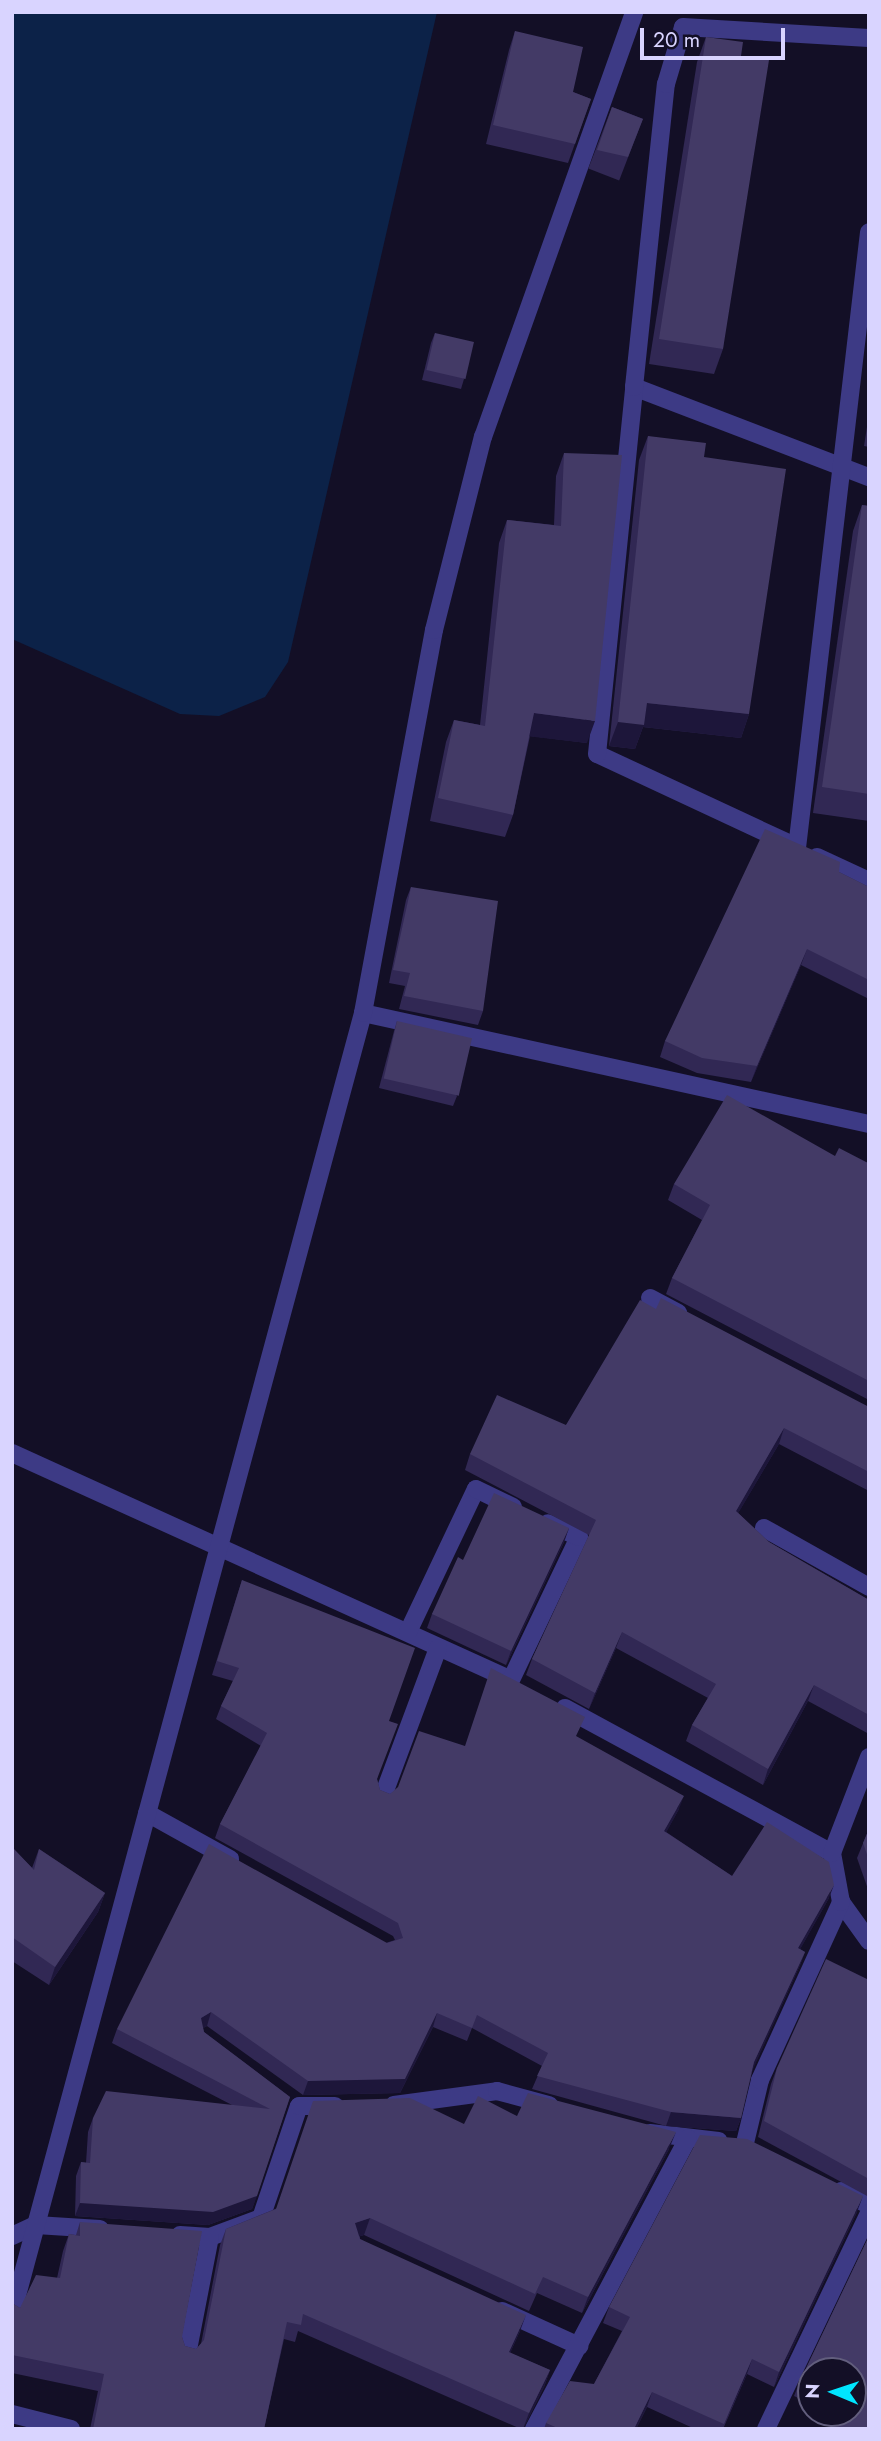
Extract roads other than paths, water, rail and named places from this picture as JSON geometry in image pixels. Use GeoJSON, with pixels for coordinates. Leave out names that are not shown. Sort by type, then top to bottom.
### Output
{"type":"FeatureCollection","features":[{"type":"Feature","properties":{"kind":"street"},"geometry":{"type":"LineString","coordinates":[[12,2314],[363,1013],[434,630],[483,438],[634,12]]}},
{"type":"Feature","properties":{"kind":"street"},"geometry":{"type":"LineString","coordinates":[[869,38],[683,27],[666,84],[597,754],[869,881]]}},
{"type":"Feature","properties":{"kind":"street"},"geometry":{"type":"LineString","coordinates":[[797,848],[837,466],[869,232]]}},
{"type":"Feature","properties":{"kind":"street"},"geometry":{"type":"LineString","coordinates":[[634,387],[869,477]]}},
{"type":"Feature","properties":{"kind":"street"},"geometry":{"type":"LineString","coordinates":[[363,1013],[869,1124]]}},
{"type":"Feature","properties":{"kind":"street"},"geometry":{"type":"LineString","coordinates":[[650,1298],[699,1324]]}},
{"type":"Feature","properties":{"kind":"street"},"geometry":{"type":"LineString","coordinates":[[12,1453],[220,1545],[511,1680],[832,1853]]}},
{"type":"Feature","properties":{"kind":"street"},"geometry":{"type":"LineString","coordinates":[[408,1632],[476,1489],[579,1537],[511,1680]]}},
{"type":"Feature","properties":{"kind":"street"},"geometry":{"type":"LineString","coordinates":[[764,1528],[869,1587]]}},
{"type":"Feature","properties":{"kind":"street"},"geometry":{"type":"LineString","coordinates":[[383,1796],[438,1648]]}},
{"type":"Feature","properties":{"kind":"street"},"geometry":{"type":"LineString","coordinates":[[869,1756],[832,1853],[841,1902],[869,1941]]}},
{"type":"Feature","properties":{"kind":"street"},"geometry":{"type":"LineString","coordinates":[[147,1813],[243,1866]]}},
{"type":"Feature","properties":{"kind":"street"},"geometry":{"type":"LineString","coordinates":[[625,2126],[752,2146],[760,2080],[841,1902]]}},
{"type":"Feature","properties":{"kind":"street"},"geometry":{"type":"LineString","coordinates":[[278,2091],[299,2106],[368,2106],[497,2091],[574,2112]]}},
{"type":"Feature","properties":{"kind":"street"},"geometry":{"type":"LineString","coordinates":[[156,2233],[210,2237],[261,2218],[299,2106]]}},
{"type":"Feature","properties":{"kind":"street"},"geometry":{"type":"LineString","coordinates":[[534,2429],[688,2138]]}},
{"type":"Feature","properties":{"kind":"street"},"geometry":{"type":"LineString","coordinates":[[819,2180],[869,2205]]}},
{"type":"Feature","properties":{"kind":"street"},"geometry":{"type":"LineString","coordinates":[[766,2429],[869,2213]]}},
{"type":"Feature","properties":{"kind":"street"},"geometry":{"type":"LineString","coordinates":[[12,2236],[36,2225],[116,2231]]}},
{"type":"Feature","properties":{"kind":"street"},"geometry":{"type":"LineString","coordinates":[[187,2355],[210,2237]]}},
{"type":"Feature","properties":{"kind":"street"},"geometry":{"type":"LineString","coordinates":[[481,2301],[579,2346]]}},
{"type":"Feature","properties":{"kind":"street"},"geometry":{"type":"LineString","coordinates":[[12,2414],[71,2429]]}},
{"type":"Feature","properties":{"kind":"water"},"geometry":{"type":"Polygon","coordinates":[[[12,12],[437,12],[288,662],[265,697],[219,716],[180,714],[12,639],[12,12]]]}}]}
